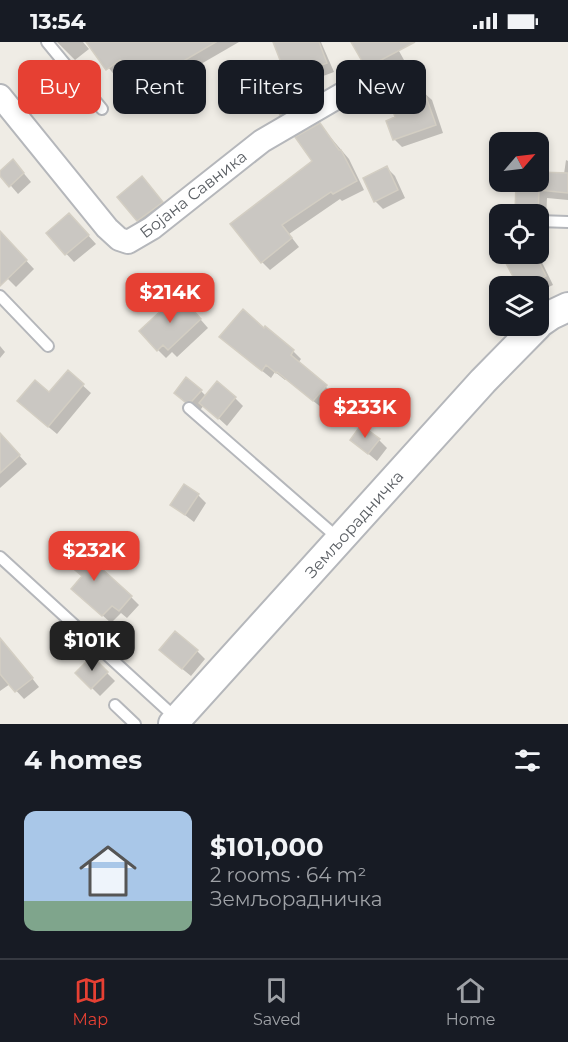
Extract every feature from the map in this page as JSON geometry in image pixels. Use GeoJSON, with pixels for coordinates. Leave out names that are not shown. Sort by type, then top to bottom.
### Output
{"type":"FeatureCollection","features":[{"type":"Feature","properties":{"kind":"street","name":"Бојана Савника"},"geometry":{"type":"LineString","coordinates":[[0,96],[107,228],[128,243],[152,228],[262,141],[336,98]]}},
{"type":"Feature","properties":{"kind":"street","name":"Земљорадничка"},"geometry":{"type":"LineString","coordinates":[[549,317],[568,307]]}},
{"type":"Feature","properties":{"kind":"street","name":"Земљорадничка"},"geometry":{"type":"LineString","coordinates":[[175,721],[483,381],[527,336]]}},
{"type":"Feature","properties":{"kind":"lane"},"geometry":{"type":"LineString","coordinates":[[47,42],[102,109]]}},
{"type":"Feature","properties":{"kind":"lane"},"geometry":{"type":"LineString","coordinates":[[549,221],[568,222]]}},
{"type":"Feature","properties":{"kind":"lane"},"geometry":{"type":"LineString","coordinates":[[0,296],[48,346]]}},
{"type":"Feature","properties":{"kind":"lane"},"geometry":{"type":"LineString","coordinates":[[189,408],[339,539]]}},
{"type":"Feature","properties":{"kind":"lane"},"geometry":{"type":"LineString","coordinates":[[0,557],[175,721]]}},
{"type":"Feature","properties":{"kind":"lane"},"geometry":{"type":"LineString","coordinates":[[115,705],[135,724]]}},
{"type":"Feature","properties":{"kind":"building"},"geometry":{"type":"Polygon","coordinates":[[[86,42],[216,42],[185,60],[113,60],[113,65],[106,70],[86,42]]]}},
{"type":"Feature","properties":{"kind":"building"},"geometry":{"type":"Polygon","coordinates":[[[273,42],[319,42],[327,63],[324,64],[324,60],[280,60],[273,42]]]}},
{"type":"Feature","properties":{"kind":"building"},"geometry":{"type":"Polygon","coordinates":[[[351,42],[415,42],[381,60],[361,60],[351,42]]]}},
{"type":"Feature","properties":{"kind":"building"},"geometry":{"type":"Polygon","coordinates":[[[426,97],[436,125],[393,140],[386,121],[395,117],[394,114],[426,114],[426,97]]]}},
{"type":"Feature","properties":{"kind":"building"},"geometry":{"type":"Polygon","coordinates":[[[320,123],[341,150],[357,181],[333,194],[331,192],[282,225],[292,238],[261,263],[230,224],[312,161],[295,137],[320,123]]]}},
{"type":"Feature","properties":{"kind":"building"},"geometry":{"type":"Polygon","coordinates":[[[13,159],[24,173],[9,187],[0,176],[0,171],[13,159]]]}},
{"type":"Feature","properties":{"kind":"building"},"geometry":{"type":"Polygon","coordinates":[[[387,166],[398,190],[374,202],[363,178],[387,166]]]}},
{"type":"Feature","properties":{"kind":"building"},"geometry":{"type":"Polygon","coordinates":[[[549,172],[568,173],[568,193],[549,191],[549,172]]]}},
{"type":"Feature","properties":{"kind":"building"},"geometry":{"type":"Polygon","coordinates":[[[142,176],[163,202],[137,221],[117,197],[142,176]]]}},
{"type":"Feature","properties":{"kind":"building"},"geometry":{"type":"Polygon","coordinates":[[[516,192],[539,192],[538,204],[515,204],[516,192]]]}},
{"type":"Feature","properties":{"kind":"building"},"geometry":{"type":"Polygon","coordinates":[[[69,213],[89,235],[65,255],[46,233],[69,213]]]}},
{"type":"Feature","properties":{"kind":"building"},"geometry":{"type":"Polygon","coordinates":[[[0,231],[27,260],[0,286],[0,231]]]}},
{"type":"Feature","properties":{"kind":"building"},"geometry":{"type":"Polygon","coordinates":[[[506,264],[540,264],[546,276],[513,276],[506,264]]]}},
{"type":"Feature","properties":{"kind":"building"},"geometry":{"type":"Polygon","coordinates":[[[179,294],[201,319],[168,350],[163,345],[157,351],[139,331],[179,294]]]}},
{"type":"Feature","properties":{"kind":"building"},"geometry":{"type":"Polygon","coordinates":[[[243,309],[294,350],[291,355],[327,385],[313,401],[266,365],[262,371],[219,337],[243,309]]]}},
{"type":"Feature","properties":{"kind":"building"},"geometry":{"type":"Polygon","coordinates":[[[68,370],[84,384],[48,427],[17,401],[35,380],[49,392],[68,370]]]}},
{"type":"Feature","properties":{"kind":"building"},"geometry":{"type":"Polygon","coordinates":[[[186,377],[202,390],[192,401],[185,402],[174,393],[186,377]]]}},
{"type":"Feature","properties":{"kind":"building"},"geometry":{"type":"Polygon","coordinates":[[[217,381],[236,397],[218,419],[199,403],[217,381]]]}},
{"type":"Feature","properties":{"kind":"building"},"geometry":{"type":"Polygon","coordinates":[[[361,425],[380,439],[368,454],[350,440],[361,425]]]}},
{"type":"Feature","properties":{"kind":"building"},"geometry":{"type":"Polygon","coordinates":[[[0,433],[20,455],[0,473],[0,433]]]}},
{"type":"Feature","properties":{"kind":"building"},"geometry":{"type":"Polygon","coordinates":[[[184,484],[199,494],[185,515],[170,505],[184,484]]]}},
{"type":"Feature","properties":{"kind":"building"},"geometry":{"type":"Polygon","coordinates":[[[70,540],[132,596],[119,611],[112,606],[102,616],[71,589],[82,576],[57,555],[70,540]]]}},
{"type":"Feature","properties":{"kind":"building"},"geometry":{"type":"Polygon","coordinates":[[[175,631],[198,650],[182,669],[159,650],[175,631]]]}},
{"type":"Feature","properties":{"kind":"building"},"geometry":{"type":"Polygon","coordinates":[[[0,638],[33,678],[15,692],[0,674],[0,638]]]}},
{"type":"Feature","properties":{"kind":"building"},"geometry":{"type":"Polygon","coordinates":[[[92,656],[108,672],[91,689],[75,673],[92,656]]]}}]}
